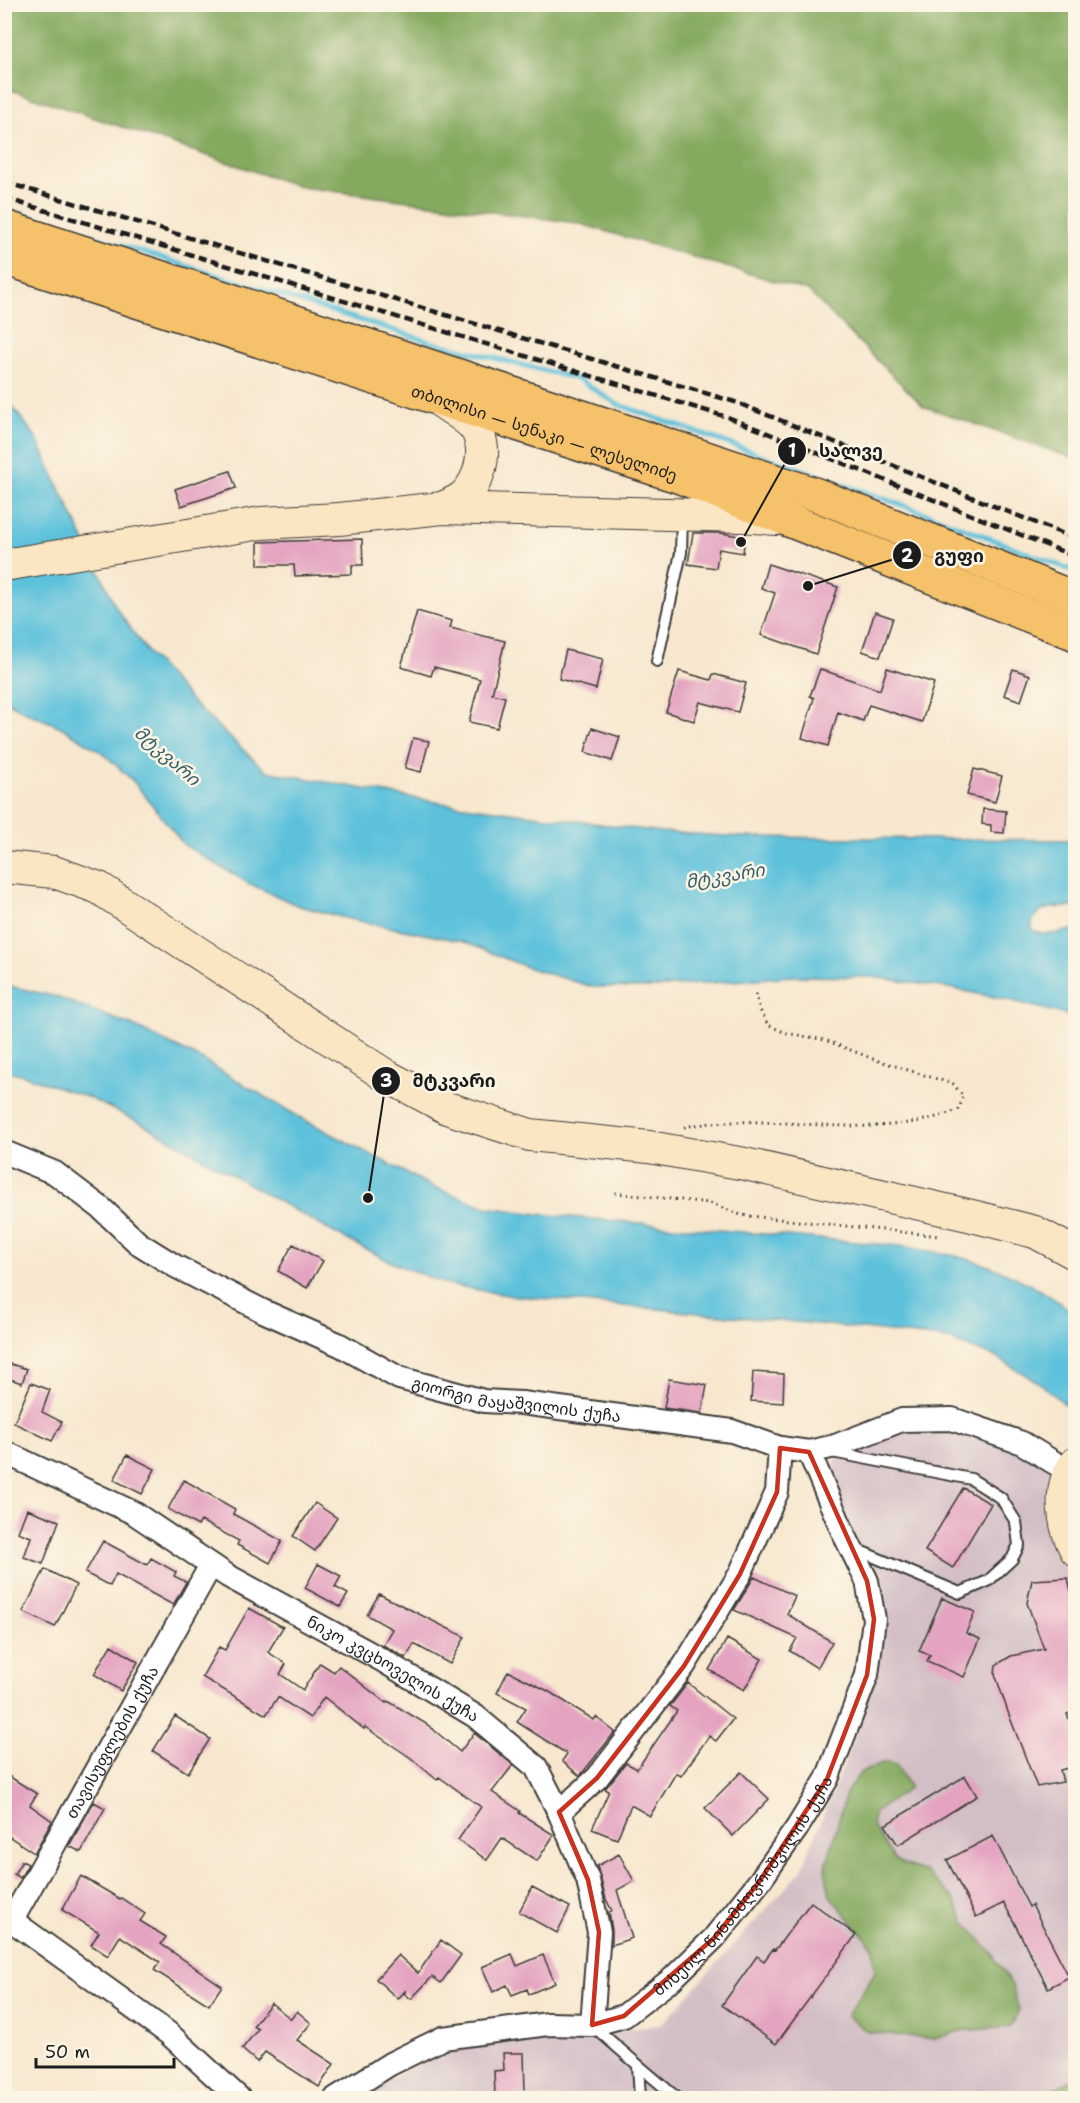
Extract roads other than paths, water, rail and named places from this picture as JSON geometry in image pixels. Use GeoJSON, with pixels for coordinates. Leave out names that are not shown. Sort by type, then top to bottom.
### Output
{"type":"FeatureCollection","features":[{"type":"Feature","properties":{"kind":"highway","name":"თბილისი — სენაკი — ლესელიძე"},"geometry":{"type":"LineString","coordinates":[[4,227],[238,302],[817,495],[1076,599]]}},
{"type":"Feature","properties":{"kind":"highway","name":"თბილისი — სენაკი — ლესელიძე"},"geometry":{"type":"LineString","coordinates":[[4,258],[678,476],[1076,634]]}},
{"type":"Feature","properties":{"kind":"street"},"geometry":{"type":"LineString","coordinates":[[432,396],[468,421],[477,431],[482,460],[480,470],[463,497],[442,508]]}},
{"type":"Feature","properties":{"kind":"street"},"geometry":{"type":"LineString","coordinates":[[4,564],[261,523],[339,519],[442,508],[743,516],[794,521]]}},
{"type":"Feature","properties":{"kind":"street"},"geometry":{"type":"LineString","coordinates":[[4,867],[54,872],[99,888],[384,1075],[447,1108],[530,1135],[649,1147],[745,1164],[960,1213],[1035,1232],[1076,1254]]}},
{"type":"Feature","properties":{"kind":"street","name":"გიორგი მაყაშვილის ქუჩა"},"geometry":{"type":"LineString","coordinates":[[4,1152],[55,1173],[101,1208],[138,1243],[175,1266],[263,1311],[340,1346],[399,1378],[484,1401],[522,1403],[732,1431],[780,1448],[815,1450],[835,1446],[902,1420],[952,1419],[1022,1443],[1072,1467],[1064,1493],[1064,1504],[1065,1522],[1076,1550]]}},
{"type":"Feature","properties":{"kind":"street"},"geometry":{"type":"LineString","coordinates":[[559,1812],[597,1778],[684,1666],[740,1574],[777,1492],[780,1448]]}},
{"type":"Feature","properties":{"kind":"street","name":"მიხეილ წინამძღვრიშვილის ქუჩა"},"geometry":{"type":"LineString","coordinates":[[336,2098],[390,2064],[443,2038],[548,2024],[592,2025],[624,2016],[672,1979],[714,1938],[759,1882],[797,1828],[826,1779],[867,1675],[874,1619],[867,1581],[850,1547],[815,1450]]}},
{"type":"Feature","properties":{"kind":"street","name":"ნიკო კვცხოველის ქუჩა"},"geometry":{"type":"LineString","coordinates":[[4,1452],[134,1513],[211,1565],[382,1660],[475,1716],[536,1767],[559,1812],[588,1880],[599,1932],[592,2025]]}},
{"type":"Feature","properties":{"kind":"street","name":"თავისუფლების ქუჩა"},"geometry":{"type":"LineString","coordinates":[[211,1565],[8,1918],[168,2033],[239,2098]]}},
{"type":"Feature","properties":{"kind":"lane"},"geometry":{"type":"LineString","coordinates":[[657,661],[681,553],[682,514]]}},
{"type":"Feature","properties":{"kind":"lane"},"geometry":{"type":"LineString","coordinates":[[815,1450],[971,1479],[1001,1498],[1016,1522],[1019,1545],[1012,1559],[988,1581],[960,1593],[850,1547]]}},
{"type":"Feature","properties":{"kind":"lane"},"geometry":{"type":"LineString","coordinates":[[592,2025],[677,2098]]}},
{"type":"Feature","properties":{"kind":"lane"},"geometry":{"type":"LineString","coordinates":[[638,2065],[640,2098]]}},
{"type":"Feature","properties":{"kind":"water"},"geometry":{"type":"Polygon","coordinates":[[[4,396],[35,436],[117,609],[148,653],[194,704],[266,771],[441,803],[661,832],[743,837],[1075,840],[1075,907],[1054,907],[1041,912],[1033,921],[1032,929],[1047,934],[1075,929],[1075,1017],[949,988],[872,977],[792,976],[651,988],[593,987],[529,968],[464,942],[349,919],[299,906],[248,883],[184,845],[134,782],[103,753],[61,727],[23,711],[5,700],[4,396]]]}},
{"type":"Feature","properties":{"kind":"water"},"geometry":{"type":"Polygon","coordinates":[[[5,985],[57,997],[131,1025],[201,1059],[299,1117],[433,1187],[486,1207],[538,1214],[901,1246],[956,1256],[988,1265],[1033,1286],[1075,1314],[1075,1413],[1041,1384],[994,1356],[942,1338],[507,1295],[446,1284],[393,1263],[338,1235],[143,1124],[87,1097],[5,1071],[5,985]]]}},
{"type":"Feature","properties":{"kind":"waterway"},"geometry":{"type":"LineString","coordinates":[[4,209],[431,342],[578,379],[617,404],[936,517],[1076,572]]}},
{"type":"Feature","properties":{"kind":"railway"},"geometry":{"type":"LineString","coordinates":[[4,182],[735,402],[1076,539]]}},
{"type":"Feature","properties":{"kind":"railway"},"geometry":{"type":"LineString","coordinates":[[4,198],[730,418],[1076,557]]}},
{"type":"Feature","properties":{"kind":"place","name":"სალვე"},"geometry":{"type":"Point","coordinates":[741,542]}},
{"type":"Feature","properties":{"kind":"place","name":"გუფი"},"geometry":{"type":"Point","coordinates":[808,586]}},
{"type":"Feature","properties":{"kind":"place","name":"მტკვარი"},"geometry":{"type":"Point","coordinates":[368,1198]}}]}
